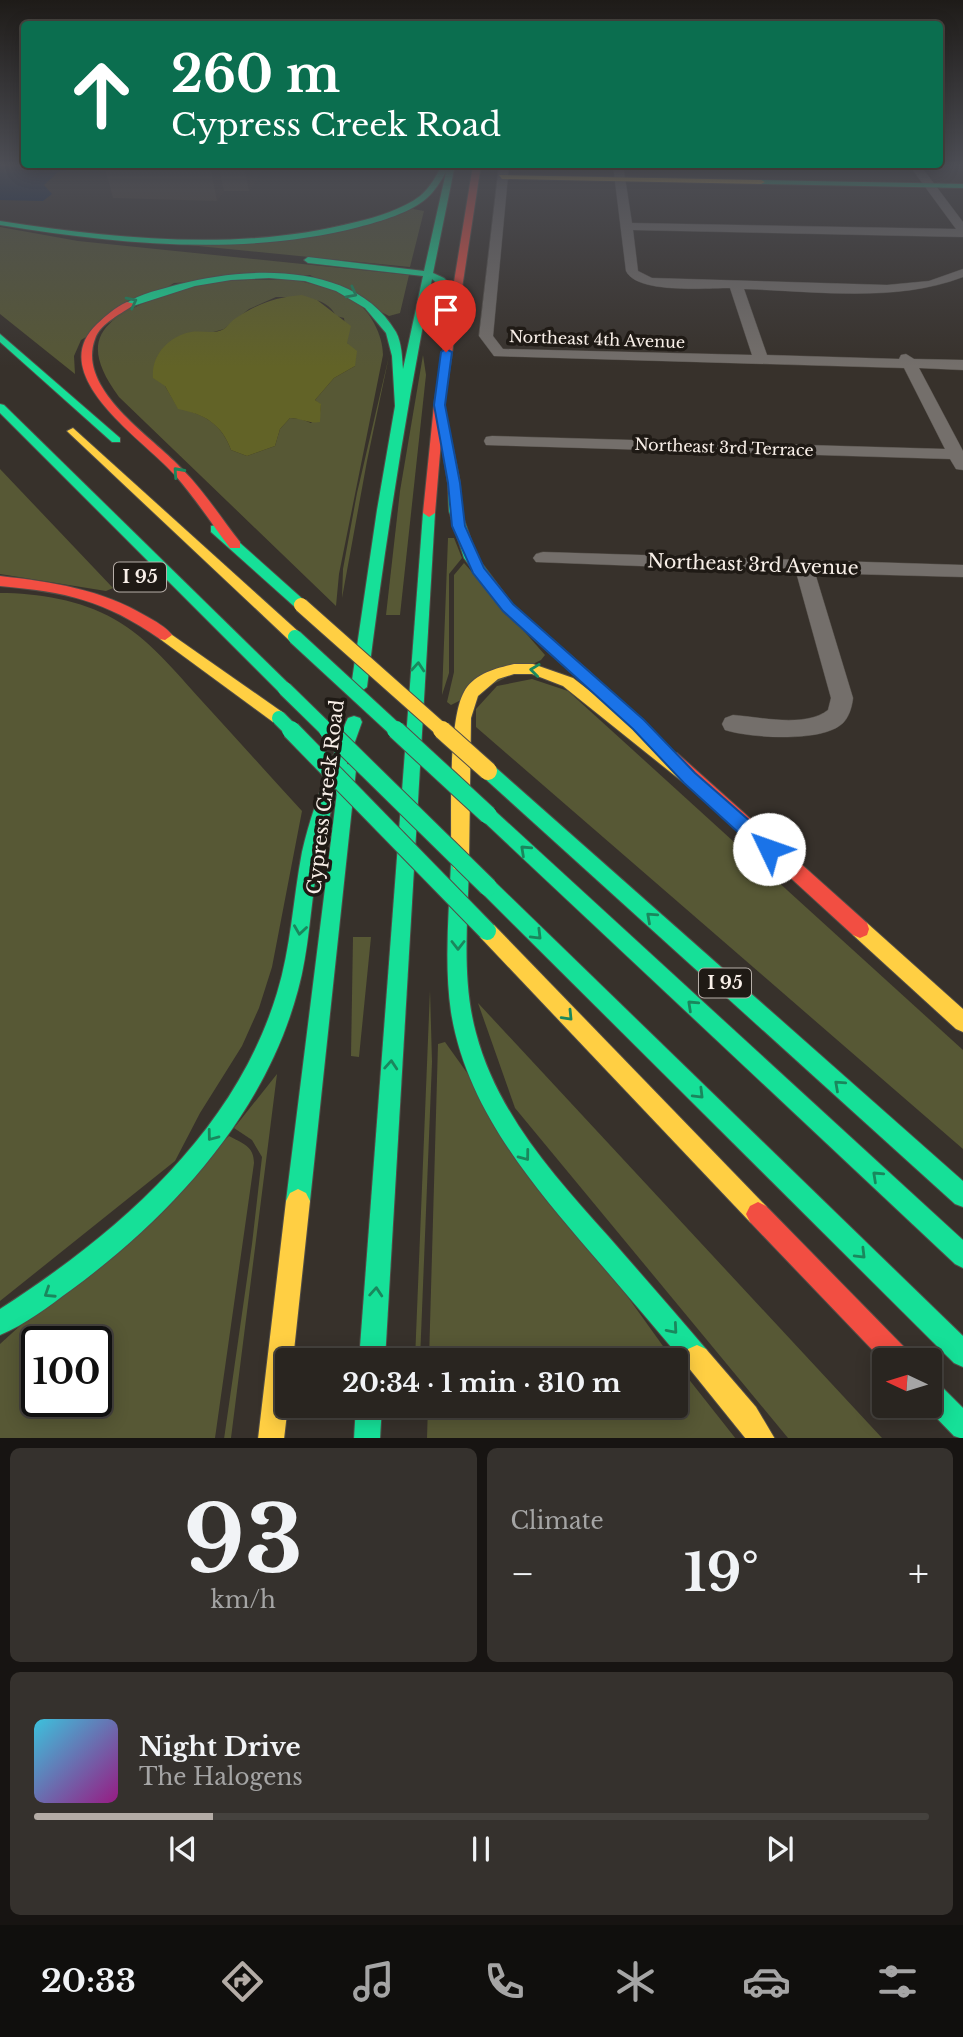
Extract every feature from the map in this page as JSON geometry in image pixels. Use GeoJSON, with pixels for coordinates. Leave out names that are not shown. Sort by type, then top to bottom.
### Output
{"type":"FeatureCollection","features":[{"type":"Feature","properties":{"kind":"main road"},"geometry":{"type":"LineString","coordinates":[[67,232],[262,256]]}},
{"type":"Feature","properties":{"kind":"main road"},"geometry":{"type":"LineString","coordinates":[[96,236],[228,240],[322,232]]}},
{"type":"Feature","properties":{"kind":"main road","name":"Cypress Creek Road"},"geometry":{"type":"LineString","coordinates":[[271,1438],[354,722],[385,497],[436,232]]}},
{"type":"Feature","properties":{"kind":"main road"},"geometry":{"type":"LineString","coordinates":[[373,1348],[426,543],[439,405],[466,232]]}},
{"type":"Feature","properties":{"kind":"main road"},"geometry":{"type":"LineString","coordinates":[[290,258],[428,274],[441,280],[455,294]]}},
{"type":"Feature","properties":{"kind":"main road"},"geometry":{"type":"LineString","coordinates":[[235,545],[180,474],[110,404],[86,369],[84,351],[89,337],[103,321],[122,307],[147,295],[205,279],[273,274],[328,283],[364,299],[380,312],[390,325],[401,407]]}},
{"type":"Feature","properties":{"kind":"main road"},"geometry":{"type":"LineString","coordinates":[[0,337],[133,455]]}},
{"type":"Feature","properties":{"kind":"main road"},"geometry":{"type":"LineString","coordinates":[[439,405],[454,483],[458,526],[478,570],[508,608],[638,724],[690,778],[963,1022]]}},
{"type":"Feature","properties":{"kind":"main road"},"geometry":{"type":"LineString","coordinates":[[0,407],[963,1354]]}},
{"type":"Feature","properties":{"kind":"main road"},"geometry":{"type":"LineString","coordinates":[[61,419],[963,1256]]}},
{"type":"Feature","properties":{"kind":"main road","name":"I 95"},"geometry":{"type":"LineString","coordinates":[[174,491],[963,1196]]}},
{"type":"Feature","properties":{"kind":"main road"},"geometry":{"type":"LineString","coordinates":[[0,581],[68,588],[110,601],[133,612],[279,719]]}},
{"type":"Feature","properties":{"kind":"main road"},"geometry":{"type":"LineString","coordinates":[[202,640],[487,931],[887,1348]]}},
{"type":"Feature","properties":{"kind":"main road"},"geometry":{"type":"LineString","coordinates":[[690,778],[631,734],[576,687],[557,675],[530,669],[510,670],[489,677],[474,688],[465,704],[461,738],[457,991],[460,1013],[480,1082],[507,1132],[545,1183],[747,1416],[762,1438]]}},
{"type":"Feature","properties":{"kind":"main road"},"geometry":{"type":"LineString","coordinates":[[0,1323],[66,1282],[132,1228],[192,1162],[246,1084],[281,1012],[292,978],[312,848],[354,722]]}},
{"type":"Feature","properties":{"kind":"main road"},"geometry":{"type":"LineString","coordinates":[[942,1405],[963,1427]]}},
{"type":"Feature","properties":{"kind":"main road"},"geometry":{"type":"LineString","coordinates":[[366,1438],[368,1418]]}},
{"type":"Feature","properties":{"kind":"street","name":"Northeast 4th Avenue"},"geometry":{"type":"LineString","coordinates":[[497,232],[486,336],[499,353],[908,361],[963,365]]}},
{"type":"Feature","properties":{"kind":"street"},"geometry":{"type":"LineString","coordinates":[[628,232],[632,271],[641,279],[661,283],[887,289],[931,285],[963,273]]}},
{"type":"Feature","properties":{"kind":"street"},"geometry":{"type":"LineString","coordinates":[[737,285],[760,358]]}},
{"type":"Feature","properties":{"kind":"street","name":"Northeast 4th Avenue"},"geometry":{"type":"LineString","coordinates":[[908,361],[963,358]]}},
{"type":"Feature","properties":{"kind":"street"},"geometry":{"type":"LineString","coordinates":[[908,361],[960,461]]}},
{"type":"Feature","properties":{"kind":"street","name":"Northeast 3rd Terrace"},"geometry":{"type":"LineString","coordinates":[[492,441],[960,461]]}},
{"type":"Feature","properties":{"kind":"street","name":"Northeast 3rd Avenue"},"geometry":{"type":"LineString","coordinates":[[543,558],[963,571]]}},
{"type":"Feature","properties":{"kind":"street"},"geometry":{"type":"LineString","coordinates":[[733,724],[810,727],[834,718],[841,708],[842,698],[803,564]]}},
{"type":"Feature","properties":{"kind":"green space"},"geometry":{"type":"Polygon","coordinates":[[[0,232],[28,232],[78,241],[409,275],[400,313],[389,316],[310,275],[174,283],[81,340],[74,356],[75,374],[0,314],[0,232]]]}},
{"type":"Feature","properties":{"kind":"green space"},"geometry":{"type":"Polygon","coordinates":[[[307,232],[419,232],[410,267],[168,243],[266,241],[307,232]]]}},
{"type":"Feature","properties":{"kind":"green space"},"geometry":{"type":"Polygon","coordinates":[[[293,279],[332,289],[352,298],[370,316],[382,347],[383,355],[339,574],[336,606],[119,397],[100,362],[98,349],[100,336],[119,316],[180,288],[231,280],[293,279]],[[276,297],[249,309],[224,329],[210,333],[193,332],[165,386],[178,408],[204,417],[223,433],[231,450],[247,456],[275,446],[280,429],[290,418],[311,423],[320,413],[321,405],[315,400],[334,378],[355,366],[347,343],[344,318],[336,316],[325,304],[318,301],[276,297]]]}},
{"type":"Feature","properties":{"kind":"green space"},"geometry":{"type":"Polygon","coordinates":[[[423,355],[426,375],[400,615],[386,615],[400,491],[423,355]]]}},
{"type":"Feature","properties":{"kind":"green space"},"geometry":{"type":"Polygon","coordinates":[[[389,356],[342,598],[343,569],[357,493],[389,356]]]}},
{"type":"Feature","properties":{"kind":"green space"},"geometry":{"type":"Polygon","coordinates":[[[0,469],[113,588],[106,591],[0,574],[0,469]]]}},
{"type":"Feature","properties":{"kind":"green space"},"geometry":{"type":"Polygon","coordinates":[[[448,538],[454,538],[462,558],[449,574],[449,673],[442,695],[448,538]]]}},
{"type":"Feature","properties":{"kind":"green space"},"geometry":{"type":"Polygon","coordinates":[[[464,563],[545,655],[541,660],[451,705],[447,702],[454,672],[454,575],[464,563]]]}},
{"type":"Feature","properties":{"kind":"green space"},"geometry":{"type":"Polygon","coordinates":[[[0,593],[29,594],[73,602],[101,612],[126,627],[150,645],[302,811],[272,967],[259,1008],[242,1046],[200,1113],[175,1161],[0,1301],[0,593]]]}},
{"type":"Feature","properties":{"kind":"green space"},"geometry":{"type":"Polygon","coordinates":[[[532,679],[568,691],[963,1050],[963,1149],[476,727],[476,709],[497,686],[532,679]]]}},
{"type":"Feature","properties":{"kind":"green space"},"geometry":{"type":"Polygon","coordinates":[[[353,937],[371,937],[359,1057],[351,1056],[353,937]]]}},
{"type":"Feature","properties":{"kind":"green space"},"geometry":{"type":"Polygon","coordinates":[[[430,990],[432,1062],[420,1348],[415,1348],[430,990]]]}},
{"type":"Feature","properties":{"kind":"green space"},"geometry":{"type":"Polygon","coordinates":[[[478,1003],[882,1438],[788,1438],[515,1108],[478,1003]]]}},
{"type":"Feature","properties":{"kind":"green space"},"geometry":{"type":"Polygon","coordinates":[[[445,1042],[664,1348],[429,1348],[438,1044],[445,1042]]]}},
{"type":"Feature","properties":{"kind":"green space"},"geometry":{"type":"Polygon","coordinates":[[[277,1074],[231,1438],[224,1438],[262,1157],[252,1140],[234,1128],[277,1074]]]}},
{"type":"Feature","properties":{"kind":"green space"},"geometry":{"type":"Polygon","coordinates":[[[229,1136],[250,1149],[254,1163],[215,1438],[0,1438],[0,1344],[229,1136]]]}},
{"type":"Feature","properties":{"kind":"green space"},"geometry":{"type":"Polygon","coordinates":[[[688,1378],[735,1438],[427,1438],[428,1418],[688,1418],[688,1378]]]}},
{"type":"Feature","properties":{"kind":"shaded area"},"geometry":{"type":"Polygon","coordinates":[[[302,295],[317,300],[351,326],[347,343],[357,351],[355,366],[334,378],[315,400],[321,404],[320,422],[290,418],[280,429],[275,446],[247,456],[231,450],[223,433],[204,417],[178,409],[165,386],[153,378],[158,354],[169,342],[183,334],[220,331],[259,305],[275,299],[302,295]]]}},
{"type":"Feature","properties":{"kind":"traffic: fast"},"geometry":{"type":"LineString","coordinates":[[64,232],[156,241],[215,242],[275,239],[329,232]]}},
{"type":"Feature","properties":{"kind":"traffic: fast"},"geometry":{"type":"LineString","coordinates":[[401,405],[437,232]]}},
{"type":"Feature","properties":{"kind":"traffic: fast"},"geometry":{"type":"LineString","coordinates":[[308,260],[428,274],[441,280],[455,294]]}},
{"type":"Feature","properties":{"kind":"traffic: fast"},"geometry":{"type":"LineString","coordinates":[[130,304],[160,292],[231,277],[269,275],[306,279],[339,289],[368,306],[391,332],[397,356],[401,406]]}},
{"type":"Feature","properties":{"kind":"traffic: fast"},"geometry":{"type":"LineString","coordinates":[[0,337],[116,440]]}},
{"type":"Feature","properties":{"kind":"traffic: fast"},"geometry":{"type":"LineString","coordinates":[[439,405],[454,483],[455,511],[471,558],[508,608],[587,678]]}},
{"type":"Feature","properties":{"kind":"traffic: fast"},"geometry":{"type":"LineString","coordinates":[[359,687],[383,510],[401,406]]}},
{"type":"Feature","properties":{"kind":"traffic: fast"},"geometry":{"type":"LineString","coordinates":[[0,407],[285,689]]}},
{"type":"Feature","properties":{"kind":"traffic: fast"},"geometry":{"type":"LineString","coordinates":[[373,1348],[429,513]]}},
{"type":"Feature","properties":{"kind":"traffic: fast"},"geometry":{"type":"LineString","coordinates":[[216,529],[301,605]]}},
{"type":"Feature","properties":{"kind":"traffic: fast"},"geometry":{"type":"LineString","coordinates":[[295,637],[488,815]]}},
{"type":"Feature","properties":{"kind":"traffic: fast"},"geometry":{"type":"LineString","coordinates":[[285,689],[488,887]]}},
{"type":"Feature","properties":{"kind":"traffic: fast"},"geometry":{"type":"LineString","coordinates":[[279,718],[487,931]]}},
{"type":"Feature","properties":{"kind":"traffic: fast"},"geometry":{"type":"LineString","coordinates":[[0,1323],[89,1262],[130,1228],[203,1150],[234,1107],[261,1060],[282,1010],[297,950],[312,848],[354,722]]}},
{"type":"Feature","properties":{"kind":"traffic: fast"},"geometry":{"type":"LineString","coordinates":[[298,1201],[348,770]]}},
{"type":"Feature","properties":{"kind":"traffic: fast"},"geometry":{"type":"LineString","coordinates":[[488,771],[963,1196]]}},
{"type":"Feature","properties":{"kind":"traffic: fast"},"geometry":{"type":"LineString","coordinates":[[488,815],[963,1256]]}},
{"type":"Feature","properties":{"kind":"traffic: fast"},"geometry":{"type":"LineString","coordinates":[[460,863],[457,948],[461,1012],[475,1063],[487,1092],[502,1120],[538,1172],[697,1358]]}},
{"type":"Feature","properties":{"kind":"traffic: fast"},"geometry":{"type":"LineString","coordinates":[[488,887],[963,1354]]}},
{"type":"Feature","properties":{"kind":"traffic: fast"},"geometry":{"type":"LineString","coordinates":[[942,1405],[963,1427]]}},
{"type":"Feature","properties":{"kind":"traffic: fast"},"geometry":{"type":"LineString","coordinates":[[367,1438],[368,1418]]}},
{"type":"Feature","properties":{"kind":"traffic: slow"},"geometry":{"type":"LineString","coordinates":[[73,431],[295,637]]}},
{"type":"Feature","properties":{"kind":"traffic: slow"},"geometry":{"type":"LineString","coordinates":[[301,605],[488,771]]}},
{"type":"Feature","properties":{"kind":"traffic: slow"},"geometry":{"type":"LineString","coordinates":[[165,635],[279,718]]}},
{"type":"Feature","properties":{"kind":"traffic: slow"},"geometry":{"type":"LineString","coordinates":[[460,863],[463,718],[471,693],[493,675],[514,669],[533,669],[568,682],[690,778]]}},
{"type":"Feature","properties":{"kind":"traffic: slow"},"geometry":{"type":"LineString","coordinates":[[860,929],[963,1022]]}},
{"type":"Feature","properties":{"kind":"traffic: slow"},"geometry":{"type":"LineString","coordinates":[[487,931],[758,1214]]}},
{"type":"Feature","properties":{"kind":"traffic: slow"},"geometry":{"type":"LineString","coordinates":[[271,1438],[298,1201]]}},
{"type":"Feature","properties":{"kind":"traffic: slow"},"geometry":{"type":"LineString","coordinates":[[697,1358],[747,1416],[761,1438]]}},
{"type":"Feature","properties":{"kind":"traffic: jam"},"geometry":{"type":"LineString","coordinates":[[455,294],[466,232]]}},
{"type":"Feature","properties":{"kind":"traffic: jam"},"geometry":{"type":"LineString","coordinates":[[429,513],[439,405],[455,294]]}},
{"type":"Feature","properties":{"kind":"traffic: jam"},"geometry":{"type":"LineString","coordinates":[[130,304],[117,310],[90,336],[86,366],[92,381],[113,409],[180,473],[235,545]]}},
{"type":"Feature","properties":{"kind":"traffic: jam"},"geometry":{"type":"LineString","coordinates":[[0,581],[87,594],[125,609],[165,635]]}},
{"type":"Feature","properties":{"kind":"traffic: jam"},"geometry":{"type":"LineString","coordinates":[[671,758],[860,929]]}},
{"type":"Feature","properties":{"kind":"traffic: jam"},"geometry":{"type":"LineString","coordinates":[[758,1214],[887,1348]]}},
{"type":"Feature","properties":{"kind":"route"},"geometry":{"type":"LineString","coordinates":[[446,352],[439,405],[454,483],[458,526],[478,570],[508,608],[638,724],[690,778],[769,849]]}}]}
